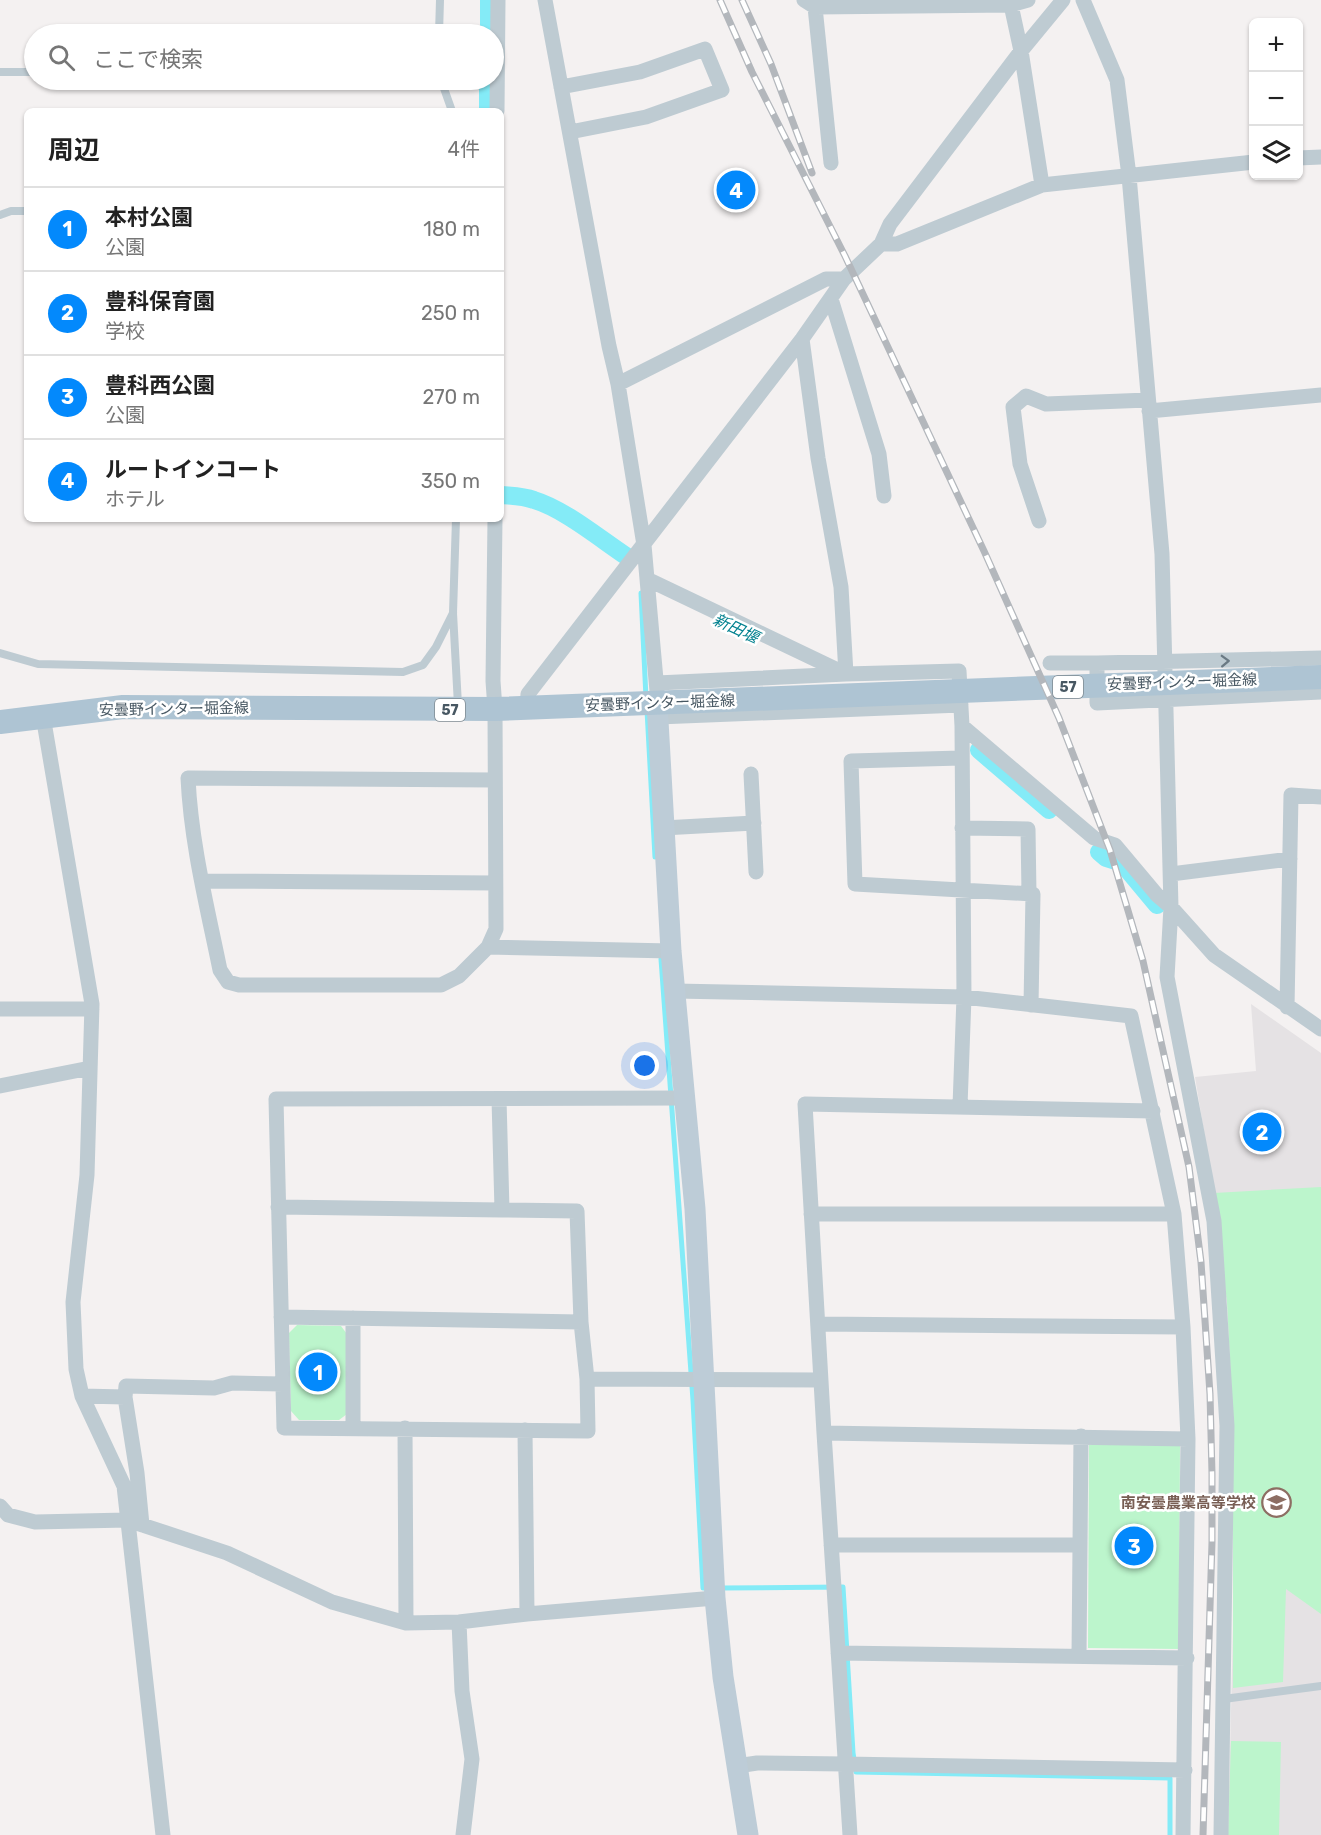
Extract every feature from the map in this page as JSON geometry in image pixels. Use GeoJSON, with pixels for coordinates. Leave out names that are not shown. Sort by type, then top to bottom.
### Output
{"type":"FeatureCollection","features":[{"type":"Feature","properties":{"kind":"main road","name":"安曇野インター堀金線"},"geometry":{"type":"LineString","coordinates":[[0,722],[123,707],[459,710],[1321,677]]}},
{"type":"Feature","properties":{"kind":"street"},"geometry":{"type":"LineString","coordinates":[[498,0],[498,24]]}},
{"type":"Feature","properties":{"kind":"street"},"geometry":{"type":"LineString","coordinates":[[545,0],[618,384],[645,545],[657,701],[671,951],[695,1209],[715,1598],[723,1677],[748,1835]]}},
{"type":"Feature","properties":{"kind":"street"},"geometry":{"type":"LineString","coordinates":[[831,163],[809,4],[1011,5],[1028,0]]}},
{"type":"Feature","properties":{"kind":"street"},"geometry":{"type":"LineString","coordinates":[[527,708],[528,694],[802,339],[844,279],[881,244],[890,224],[1021,51],[1063,0]]}},
{"type":"Feature","properties":{"kind":"street"},"geometry":{"type":"LineString","coordinates":[[1083,0],[1116,80],[1129,176],[1162,554],[1172,907],[1167,977],[1214,1221],[1227,1426],[1221,1835]]}},
{"type":"Feature","properties":{"kind":"street"},"geometry":{"type":"LineString","coordinates":[[1011,5],[1021,51],[1042,185]]}},
{"type":"Feature","properties":{"kind":"street"},"geometry":{"type":"LineString","coordinates":[[561,87],[640,72],[705,50],[722,90],[646,117],[570,132]]}},
{"type":"Feature","properties":{"kind":"street"},"geometry":{"type":"LineString","coordinates":[[497,90],[497,108]]}},
{"type":"Feature","properties":{"kind":"street"},"geometry":{"type":"LineString","coordinates":[[1303,158],[1321,157]]}},
{"type":"Feature","properties":{"kind":"street"},"geometry":{"type":"LineString","coordinates":[[881,244],[897,244],[1042,185],[1249,163]]}},
{"type":"Feature","properties":{"kind":"street"},"geometry":{"type":"LineString","coordinates":[[618,384],[826,279],[844,279]]}},
{"type":"Feature","properties":{"kind":"street"},"geometry":{"type":"LineString","coordinates":[[831,299],[879,454],[884,496]]}},
{"type":"Feature","properties":{"kind":"street"},"geometry":{"type":"LineString","coordinates":[[802,339],[818,458],[841,587],[846,674]]}},
{"type":"Feature","properties":{"kind":"street"},"geometry":{"type":"LineString","coordinates":[[1039,521],[1020,464],[1013,407],[1026,396],[1046,404],[1149,406],[1321,395]]}},
{"type":"Feature","properties":{"kind":"street"},"geometry":{"type":"LineString","coordinates":[[495,522],[493,681],[495,709],[496,929],[488,947],[459,976],[441,985],[251,985],[228,982],[220,970],[202,881],[190,810],[188,778],[495,780]]}},
{"type":"Feature","properties":{"kind":"street"},"geometry":{"type":"LineString","coordinates":[[647,579],[846,674]]}},
{"type":"Feature","properties":{"kind":"street"},"geometry":{"type":"LineString","coordinates":[[1050,663],[1166,663],[1321,658]]}},
{"type":"Feature","properties":{"kind":"street"},"geometry":{"type":"LineString","coordinates":[[1097,663],[1097,703],[1321,692]]}},
{"type":"Feature","properties":{"kind":"street"},"geometry":{"type":"LineString","coordinates":[[657,701],[846,674],[959,671],[962,726],[964,997],[960,1106]]}},
{"type":"Feature","properties":{"kind":"street"},"geometry":{"type":"LineString","coordinates":[[657,701],[961,705]]}},
{"type":"Feature","properties":{"kind":"street"},"geometry":{"type":"LineString","coordinates":[[43,716],[92,1009],[87,1175],[73,1302],[76,1369],[82,1396],[124,1486],[135,1523]]}},
{"type":"Feature","properties":{"kind":"street"},"geometry":{"type":"LineString","coordinates":[[962,726],[1094,838],[1115,844],[1157,895],[1172,907],[1214,955],[1321,1029]]}},
{"type":"Feature","properties":{"kind":"street"},"geometry":{"type":"LineString","coordinates":[[961,758],[851,761],[855,884],[963,888],[1033,894],[1031,1005]]}},
{"type":"Feature","properties":{"kind":"street"},"geometry":{"type":"LineString","coordinates":[[751,774],[756,872]]}},
{"type":"Feature","properties":{"kind":"street"},"geometry":{"type":"LineString","coordinates":[[1287,1007],[1291,795],[1321,796]]}},
{"type":"Feature","properties":{"kind":"street"},"geometry":{"type":"LineString","coordinates":[[663,828],[754,823]]}},
{"type":"Feature","properties":{"kind":"street"},"geometry":{"type":"LineString","coordinates":[[962,828],[1029,829],[1029,894]]}},
{"type":"Feature","properties":{"kind":"street"},"geometry":{"type":"LineString","coordinates":[[1171,873],[1290,859]]}},
{"type":"Feature","properties":{"kind":"street"},"geometry":{"type":"LineString","coordinates":[[202,881],[495,883]]}},
{"type":"Feature","properties":{"kind":"street"},"geometry":{"type":"LineString","coordinates":[[488,947],[671,951]]}},
{"type":"Feature","properties":{"kind":"street"},"geometry":{"type":"LineString","coordinates":[[675,991],[964,997],[1131,1016],[1174,1214],[1183,1327],[1188,1439],[1183,1835]]}},
{"type":"Feature","properties":{"kind":"street"},"geometry":{"type":"LineString","coordinates":[[0,1009],[92,1009]]}},
{"type":"Feature","properties":{"kind":"street"},"geometry":{"type":"LineString","coordinates":[[0,1086],[90,1068]]}},
{"type":"Feature","properties":{"kind":"street"},"geometry":{"type":"LineString","coordinates":[[278,1207],[577,1210],[588,1431],[284,1428],[278,1207],[276,1099],[683,1098]]}},
{"type":"Feature","properties":{"kind":"street"},"geometry":{"type":"LineString","coordinates":[[499,1099],[502,1210]]}},
{"type":"Feature","properties":{"kind":"street"},"geometry":{"type":"LineString","coordinates":[[850,1835],[805,1104],[1153,1111]]}},
{"type":"Feature","properties":{"kind":"street"},"geometry":{"type":"LineString","coordinates":[[812,1214],[1174,1214]]}},
{"type":"Feature","properties":{"kind":"street"},"geometry":{"type":"LineString","coordinates":[[281,1317],[581,1322]]}},
{"type":"Feature","properties":{"kind":"street"},"geometry":{"type":"LineString","coordinates":[[353,1318],[353,1428]]}},
{"type":"Feature","properties":{"kind":"street"},"geometry":{"type":"LineString","coordinates":[[818,1324],[1183,1327]]}},
{"type":"Feature","properties":{"kind":"street"},"geometry":{"type":"LineString","coordinates":[[587,1379],[821,1380]]}},
{"type":"Feature","properties":{"kind":"street"},"geometry":{"type":"LineString","coordinates":[[163,1835],[135,1523],[137,1473],[125,1397],[126,1386],[214,1388],[232,1383],[283,1384]]}},
{"type":"Feature","properties":{"kind":"street"},"geometry":{"type":"LineString","coordinates":[[82,1396],[125,1397]]}},
{"type":"Feature","properties":{"kind":"street"},"geometry":{"type":"LineString","coordinates":[[405,1428],[406,1623]]}},
{"type":"Feature","properties":{"kind":"street"},"geometry":{"type":"LineString","coordinates":[[525,1430],[527,1614]]}},
{"type":"Feature","properties":{"kind":"street"},"geometry":{"type":"LineString","coordinates":[[824,1433],[1188,1439]]}},
{"type":"Feature","properties":{"kind":"street"},"geometry":{"type":"LineString","coordinates":[[1079,1656],[1081,1436]]}},
{"type":"Feature","properties":{"kind":"street"},"geometry":{"type":"LineString","coordinates":[[0,1506],[8,1515],[35,1522],[135,1523],[227,1553],[332,1602],[406,1623],[459,1622],[715,1598]]}},
{"type":"Feature","properties":{"kind":"street"},"geometry":{"type":"LineString","coordinates":[[831,1545],[1079,1545]]}},
{"type":"Feature","properties":{"kind":"street"},"geometry":{"type":"LineString","coordinates":[[459,1622],[462,1691],[472,1759],[464,1835]]}},
{"type":"Feature","properties":{"kind":"street"},"geometry":{"type":"LineString","coordinates":[[838,1653],[1187,1658]]}},
{"type":"Feature","properties":{"kind":"street"},"geometry":{"type":"LineString","coordinates":[[736,1766],[757,1763],[1185,1770]]}},
{"type":"Feature","properties":{"kind":"lane"},"geometry":{"type":"LineString","coordinates":[[440,0],[440,24]]}},
{"type":"Feature","properties":{"kind":"lane"},"geometry":{"type":"LineString","coordinates":[[0,72],[24,72]]}},
{"type":"Feature","properties":{"kind":"lane"},"geometry":{"type":"LineString","coordinates":[[445,90],[451,108]]}},
{"type":"Feature","properties":{"kind":"lane"},"geometry":{"type":"LineString","coordinates":[[0,215],[24,210]]}},
{"type":"Feature","properties":{"kind":"lane"},"geometry":{"type":"LineString","coordinates":[[456,522],[453,613],[459,710]]}},
{"type":"Feature","properties":{"kind":"lane"},"geometry":{"type":"LineString","coordinates":[[0,652],[38,664],[403,672],[423,665],[436,647],[453,613]]}},
{"type":"Feature","properties":{"kind":"lane"},"geometry":{"type":"LineString","coordinates":[[1224,1699],[1321,1686]]}},
{"type":"Feature","properties":{"kind":"shaded area","name":"南安曇農業高等学校"},"geometry":{"type":"Polygon","coordinates":[[[1251,1004],[1321,1053],[1321,1835],[1228,1835],[1234,1588],[1233,1418],[1227,1302],[1214,1193],[1195,1077],[1256,1071],[1251,1004]]]}},
{"type":"Feature","properties":{"kind":"green space","name":"南安曇農業高等学校"},"geometry":{"type":"Polygon","coordinates":[[[1321,1187],[1321,1614],[1286,1589],[1283,1682],[1233,1688],[1233,1418],[1227,1302],[1214,1193],[1321,1187]]]}},
{"type":"Feature","properties":{"kind":"green space"},"geometry":{"type":"Polygon","coordinates":[[[297,1325],[341,1326],[347,1334],[347,1414],[339,1420],[299,1420],[291,1411],[289,1333],[297,1325]]]}},
{"type":"Feature","properties":{"kind":"green space"},"geometry":{"type":"Polygon","coordinates":[[[1089,1445],[1180,1445],[1179,1649],[1088,1648],[1089,1445]]]}},
{"type":"Feature","properties":{"kind":"green space"},"geometry":{"type":"Polygon","coordinates":[[[1231,1741],[1281,1742],[1279,1835],[1228,1835],[1231,1741]]]}},
{"type":"Feature","properties":{"kind":"waterway","name":"新田堰"},"geometry":{"type":"LineString","coordinates":[[489,0],[489,24]]}},
{"type":"Feature","properties":{"kind":"waterway","name":"新田堰"},"geometry":{"type":"LineString","coordinates":[[488,90],[488,108]]}},
{"type":"Feature","properties":{"kind":"waterway","name":"新田堰"},"geometry":{"type":"LineString","coordinates":[[504,495],[518,496],[545,504],[626,556]]}},
{"type":"Feature","properties":{"kind":"waterway"},"geometry":{"type":"LineString","coordinates":[[641,593],[646,698]]}},
{"type":"Feature","properties":{"kind":"waterway"},"geometry":{"type":"LineString","coordinates":[[647,710],[655,857]]}},
{"type":"Feature","properties":{"kind":"waterway","name":"新田堰"},"geometry":{"type":"LineString","coordinates":[[979,750],[1049,810]]}},
{"type":"Feature","properties":{"kind":"waterway","name":"新田堰"},"geometry":{"type":"LineString","coordinates":[[1099,852],[1106,858],[1122,863],[1157,905]]}},
{"type":"Feature","properties":{"kind":"waterway"},"geometry":{"type":"LineString","coordinates":[[661,959],[693,1400],[703,1588],[711,1588]]}},
{"type":"Feature","properties":{"kind":"waterway"},"geometry":{"type":"LineString","coordinates":[[720,1588],[843,1587],[856,1772],[1170,1778],[1170,1835]]}},
{"type":"Feature","properties":{"kind":"railway"},"geometry":{"type":"LineString","coordinates":[[720,0],[752,72],[845,256],[984,551],[1059,718],[1110,850],[1143,961],[1189,1167],[1201,1262],[1210,1394],[1212,1474],[1203,1835]]}},
{"type":"Feature","properties":{"kind":"railway"},"geometry":{"type":"LineString","coordinates":[[742,0],[771,64],[812,173]]}},
{"type":"Feature","properties":{"kind":"place","name":"ルートインコート"},"geometry":{"type":"Point","coordinates":[736,190]}},
{"type":"Feature","properties":{"kind":"place","name":"豊科保育園"},"geometry":{"type":"Point","coordinates":[1262,1132]}},
{"type":"Feature","properties":{"kind":"place","name":"本村公園"},"geometry":{"type":"Point","coordinates":[318,1372]}},
{"type":"Feature","properties":{"kind":"place","name":"南安曇農業高等学校"},"geometry":{"type":"Point","coordinates":[1277,1503]}},
{"type":"Feature","properties":{"kind":"place","name":"豊科西公園"},"geometry":{"type":"Point","coordinates":[1134,1546]}}]}
